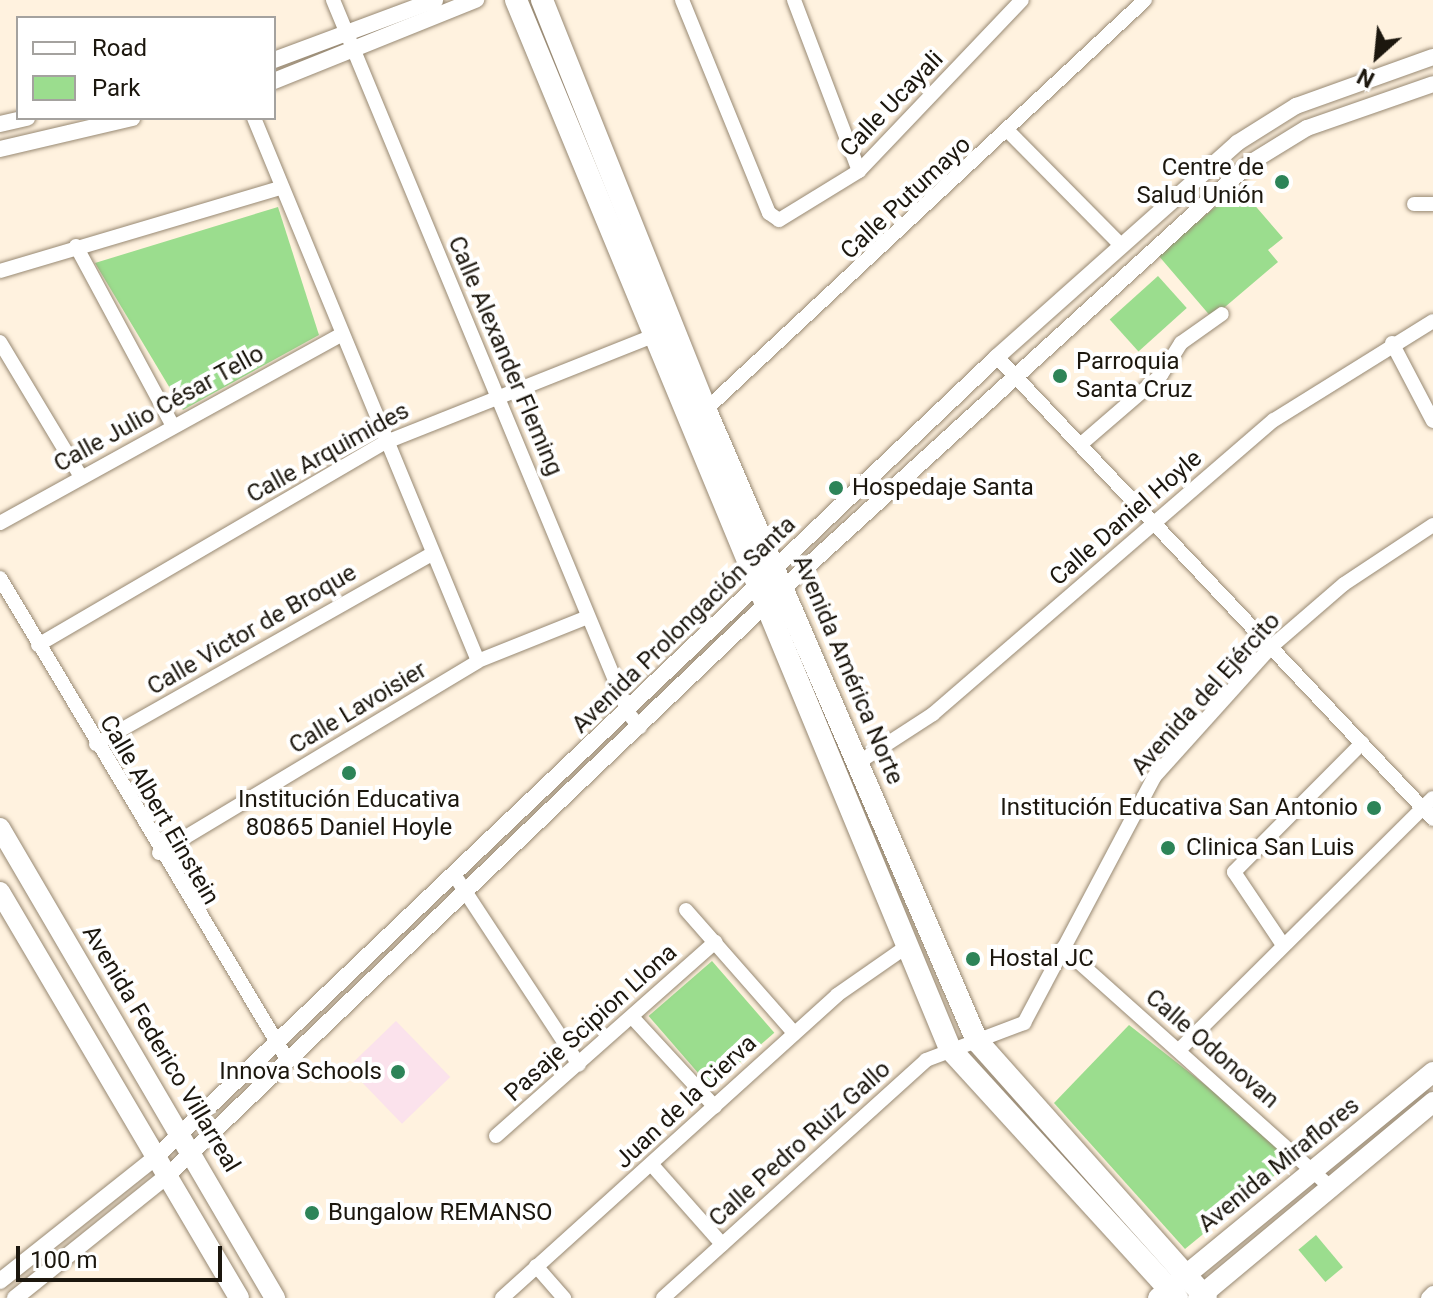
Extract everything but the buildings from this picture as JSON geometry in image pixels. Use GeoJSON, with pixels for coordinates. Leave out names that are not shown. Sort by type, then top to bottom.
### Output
{"type":"FeatureCollection","features":[{"type":"Feature","properties":{"kind":"main road","name":"Avenida América Norte"},"geometry":{"type":"LineString","coordinates":[[516,0],[655,335],[780,577],[977,1041],[1172,1290]]}},
{"type":"Feature","properties":{"kind":"main road","name":"Avenida América Norte"},"geometry":{"type":"LineString","coordinates":[[542,0],[763,595],[950,1049],[1172,1290],[1202,1297]]}},
{"type":"Feature","properties":{"kind":"main road"},"geometry":{"type":"LineString","coordinates":[[859,823],[880,815]]}},
{"type":"Feature","properties":{"kind":"main road","name":"Avenida Federico Villarreal"},"geometry":{"type":"LineString","coordinates":[[0,828],[275,1298]]}},
{"type":"Feature","properties":{"kind":"main road"},"geometry":{"type":"LineString","coordinates":[[0,880],[23,868]]}},
{"type":"Feature","properties":{"kind":"main road"},"geometry":{"type":"LineString","coordinates":[[0,892],[169,1174],[239,1298]]}},
{"type":"Feature","properties":{"kind":"main road","name":"Avenida Miraflores"},"geometry":{"type":"LineString","coordinates":[[1172,1290],[1433,1072]]}},
{"type":"Feature","properties":{"kind":"main road","name":"Avenida Miraflores"},"geometry":{"type":"LineString","coordinates":[[1202,1297],[1329,1186],[1433,1102]]}},
{"type":"Feature","properties":{"kind":"street","name":"Calle Alexander Fleming"},"geometry":{"type":"LineString","coordinates":[[333,0],[345,37],[501,400],[588,617],[629,714],[640,727]]}},
{"type":"Feature","properties":{"kind":"street"},"geometry":{"type":"LineString","coordinates":[[276,59],[345,37],[435,0]]}},
{"type":"Feature","properties":{"kind":"street"},"geometry":{"type":"LineString","coordinates":[[276,80],[353,54],[476,0]]}},
{"type":"Feature","properties":{"kind":"street","name":"Calle Ucayali"},"geometry":{"type":"LineString","coordinates":[[682,0],[769,213],[779,220],[859,171],[1022,0]]}},
{"type":"Feature","properties":{"kind":"street"},"geometry":{"type":"LineString","coordinates":[[794,0],[859,171]]}},
{"type":"Feature","properties":{"kind":"street","name":"Calle Putumayo"},"geometry":{"type":"LineString","coordinates":[[698,415],[1009,132],[1145,0]]}},
{"type":"Feature","properties":{"kind":"street","name":"Avenida Prolongación Santa"},"geometry":{"type":"LineString","coordinates":[[0,1281],[39,1254],[157,1156],[185,1140],[287,1059],[613,754],[780,577],[997,357],[1237,143],[1296,106],[1433,57]]}},
{"type":"Feature","properties":{"kind":"street","name":"Avenida Prolongación Santa"},"geometry":{"type":"LineString","coordinates":[[780,577],[1015,376],[1250,163],[1307,128],[1433,84]]}},
{"type":"Feature","properties":{"kind":"street"},"geometry":{"type":"LineString","coordinates":[[1296,106],[1307,128]]}},
{"type":"Feature","properties":{"kind":"street"},"geometry":{"type":"LineString","coordinates":[[0,149],[123,120]]}},
{"type":"Feature","properties":{"kind":"street"},"geometry":{"type":"LineString","coordinates":[[255,120],[430,555],[478,661]]}},
{"type":"Feature","properties":{"kind":"street"},"geometry":{"type":"LineString","coordinates":[[1009,132],[1121,245]]}},
{"type":"Feature","properties":{"kind":"street"},"geometry":{"type":"LineString","coordinates":[[0,271],[280,188]]}},
{"type":"Feature","properties":{"kind":"street"},"geometry":{"type":"LineString","coordinates":[[1414,204],[1433,204]]}},
{"type":"Feature","properties":{"kind":"street"},"geometry":{"type":"LineString","coordinates":[[76,246],[173,426]]}},
{"type":"Feature","properties":{"kind":"street"},"geometry":{"type":"LineString","coordinates":[[1080,445],[1161,375],[1181,343],[1222,314]]}},
{"type":"Feature","properties":{"kind":"street","name":"Calle Daniel Hoyle"},"geometry":{"type":"LineString","coordinates":[[859,762],[933,714],[1274,420],[1392,343],[1433,321]]}},
{"type":"Feature","properties":{"kind":"street","name":"Calle Julio César Tello"},"geometry":{"type":"LineString","coordinates":[[0,523],[341,335]]}},
{"type":"Feature","properties":{"kind":"street","name":"Calle Arquimides"},"geometry":{"type":"LineString","coordinates":[[38,645],[384,443],[480,401],[501,400],[655,335]]}},
{"type":"Feature","properties":{"kind":"street"},"geometry":{"type":"LineString","coordinates":[[0,342],[81,477]]}},
{"type":"Feature","properties":{"kind":"street"},"geometry":{"type":"LineString","coordinates":[[1392,343],[1433,421]]}},
{"type":"Feature","properties":{"kind":"street"},"geometry":{"type":"LineString","coordinates":[[997,357],[1362,743],[1427,802],[1433,819]]}},
{"type":"Feature","properties":{"kind":"street","name":"Avenida del Ejército"},"geometry":{"type":"LineString","coordinates":[[977,1041],[1024,1023],[1154,777],[1271,647],[1344,584],[1433,525]]}},
{"type":"Feature","properties":{"kind":"street","name":"Calle Victor de Broque"},"geometry":{"type":"LineString","coordinates":[[96,744],[430,555]]}},
{"type":"Feature","properties":{"kind":"street","name":"Calle Albert Einstein"},"geometry":{"type":"LineString","coordinates":[[0,578],[159,853],[274,1044],[287,1059]]}},
{"type":"Feature","properties":{"kind":"street","name":"Avenida Prolongación Santa"},"geometry":{"type":"LineString","coordinates":[[15,1298],[50,1273],[169,1174],[185,1140],[274,1044],[457,879],[629,714],[763,595]]}},
{"type":"Feature","properties":{"kind":"street","name":"Calle Lavoisier"},"geometry":{"type":"LineString","coordinates":[[159,853],[478,661],[588,617]]}},
{"type":"Feature","properties":{"kind":"street"},"geometry":{"type":"LineString","coordinates":[[600,741],[613,754]]}},
{"type":"Feature","properties":{"kind":"street"},"geometry":{"type":"LineString","coordinates":[[1283,945],[1234,872],[1362,743]]}},
{"type":"Feature","properties":{"kind":"street"},"geometry":{"type":"LineString","coordinates":[[1180,1049],[1427,802]]}},
{"type":"Feature","properties":{"kind":"street"},"geometry":{"type":"LineString","coordinates":[[457,879],[579,1065]]}},
{"type":"Feature","properties":{"kind":"street"},"geometry":{"type":"LineString","coordinates":[[686,910],[794,1033]]}},
{"type":"Feature","properties":{"kind":"street","name":"Pasaje Scipion Llona"},"geometry":{"type":"LineString","coordinates":[[496,1136],[715,942]]}},
{"type":"Feature","properties":{"kind":"street","name":"Juan de la Cierva"},"geometry":{"type":"LineString","coordinates":[[502,1298],[794,1033],[906,947]]}},
{"type":"Feature","properties":{"kind":"street","name":"Calle Odonovan"},"geometry":{"type":"LineString","coordinates":[[1063,948],[1315,1169],[1329,1186]]}},
{"type":"Feature","properties":{"kind":"street"},"geometry":{"type":"LineString","coordinates":[[632,1017],[715,1107]]}},
{"type":"Feature","properties":{"kind":"street","name":"Calle Pedro Ruiz Gallo"},"geometry":{"type":"LineString","coordinates":[[663,1298],[926,1060],[977,1041]]}},
{"type":"Feature","properties":{"kind":"street"},"geometry":{"type":"LineString","coordinates":[[652,1165],[722,1244]]}},
{"type":"Feature","properties":{"kind":"street"},"geometry":{"type":"LineString","coordinates":[[39,1254],[50,1273]]}},
{"type":"Feature","properties":{"kind":"street"},"geometry":{"type":"LineString","coordinates":[[536,1266],[564,1298]]}},
{"type":"Feature","properties":{"kind":"street"},"geometry":{"type":"LineString","coordinates":[[1428,1298],[1433,1293]]}},
{"type":"Feature","properties":{"kind":"shaded area","name":"Innova Schools"},"geometry":{"type":"Polygon","coordinates":[[[396,1021],[450,1077],[402,1124],[348,1068],[396,1021]]]}},
{"type":"Feature","properties":{"kind":"green space"},"geometry":{"type":"Polygon","coordinates":[[[1239,187],[1283,238],[1268,250],[1278,262],[1212,318],[1158,255],[1239,187]]]}},
{"type":"Feature","properties":{"kind":"green space"},"geometry":{"type":"Polygon","coordinates":[[[278,207],[319,335],[183,410],[95,263],[278,207]]]}},
{"type":"Feature","properties":{"kind":"green space"},"geometry":{"type":"Polygon","coordinates":[[[1158,276],[1187,308],[1138,351],[1110,319],[1158,276]]]}},
{"type":"Feature","properties":{"kind":"green space"},"geometry":{"type":"Polygon","coordinates":[[[712,961],[774,1033],[711,1088],[649,1016],[712,961]]]}},
{"type":"Feature","properties":{"kind":"green space"},"geometry":{"type":"Polygon","coordinates":[[[1129,1025],[1297,1157],[1185,1249],[1054,1103],[1129,1025]]]}},
{"type":"Feature","properties":{"kind":"green space"},"geometry":{"type":"Polygon","coordinates":[[[1316,1235],[1343,1267],[1325,1282],[1298,1250],[1316,1235]]]}},
{"type":"Feature","properties":{"kind":"place","name":"Centre de Salud Unión"},"geometry":{"type":"Point","coordinates":[1282,182]}},
{"type":"Feature","properties":{"kind":"place","name":"Parroquia Santa Cruz"},"geometry":{"type":"Point","coordinates":[1060,376]}},
{"type":"Feature","properties":{"kind":"place","name":"Hospedaje Santa"},"geometry":{"type":"Point","coordinates":[836,488]}},
{"type":"Feature","properties":{"kind":"place","name":"Institución Educativa 80865 Daniel Hoyle"},"geometry":{"type":"Point","coordinates":[349,773]}},
{"type":"Feature","properties":{"kind":"place","name":"Institución Educativa San Antonio"},"geometry":{"type":"Point","coordinates":[1374,808]}},
{"type":"Feature","properties":{"kind":"place","name":"Clinica San Luis"},"geometry":{"type":"Point","coordinates":[1168,848]}},
{"type":"Feature","properties":{"kind":"place","name":"Hostal JC"},"geometry":{"type":"Point","coordinates":[973,959]}},
{"type":"Feature","properties":{"kind":"place","name":"Innova Schools"},"geometry":{"type":"Point","coordinates":[398,1072]}},
{"type":"Feature","properties":{"kind":"place","name":"Bungalow REMANSO"},"geometry":{"type":"Point","coordinates":[312,1213]}}]}
